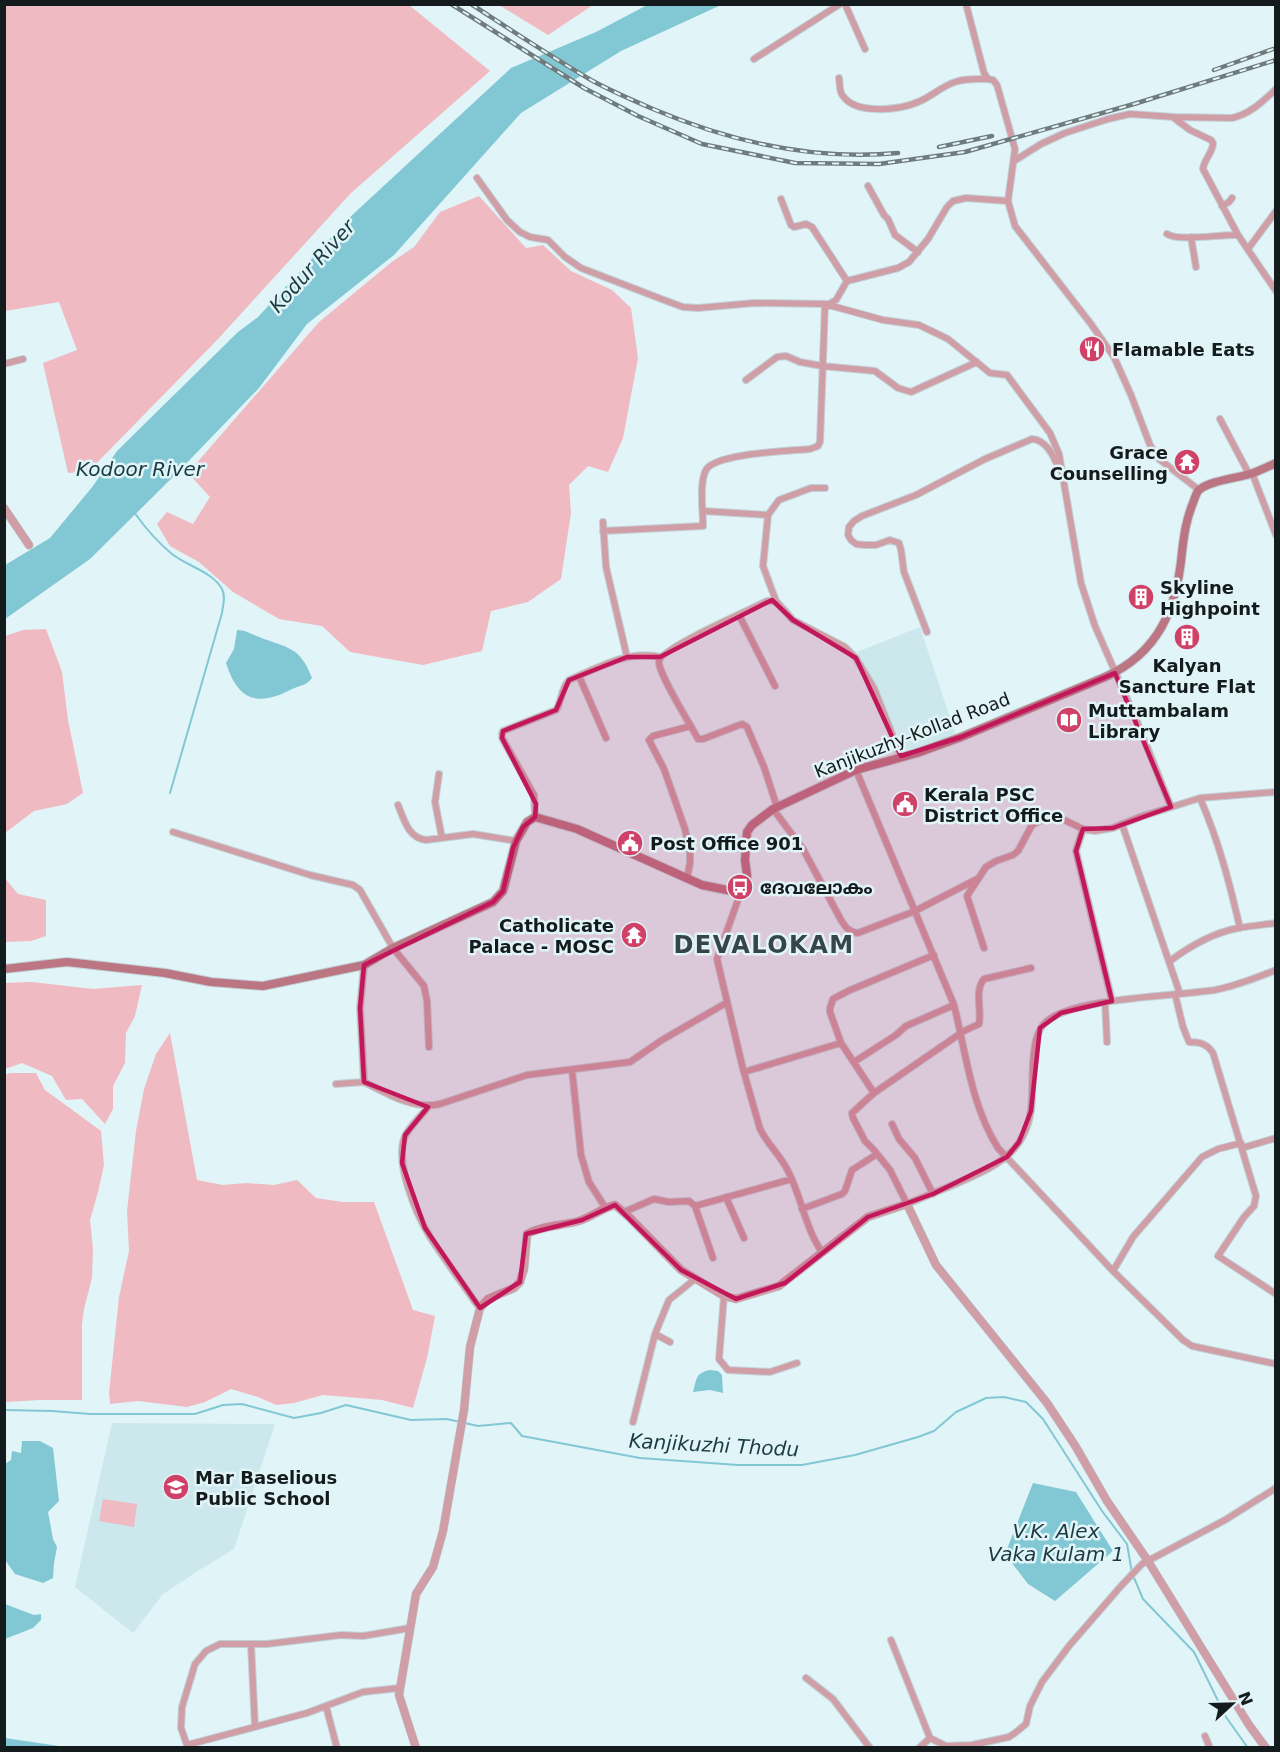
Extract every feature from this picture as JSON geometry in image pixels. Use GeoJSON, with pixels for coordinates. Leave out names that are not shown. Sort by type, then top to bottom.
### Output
{"type":"FeatureCollection","features":[{"type":"Feature","properties":{"kind":"main road"},"geometry":{"type":"LineString","coordinates":[[1199,490],[1210,484],[1250,474],[1275,463]]}},
{"type":"Feature","properties":{"kind":"main road","name":"Kanjikuzhy-Kollad Road"},"geometry":{"type":"LineString","coordinates":[[740,889],[746,884],[747,832],[752,825],[775,808],[855,770],[917,753],[960,737],[1115,673],[1143,651],[1156,636],[1172,608],[1179,578],[1186,520],[1199,490]]}},
{"type":"Feature","properties":{"kind":"main road"},"geometry":{"type":"LineString","coordinates":[[4,969],[67,962],[165,973],[211,982],[263,986],[364,965],[393,948],[493,902],[502,891],[516,841],[527,822],[536,817],[576,829],[702,885],[732,891],[740,889]]}},
{"type":"Feature","properties":{"kind":"street"},"geometry":{"type":"LineString","coordinates":[[754,59],[843,4],[865,49]]}},
{"type":"Feature","properties":{"kind":"street"},"geometry":{"type":"LineString","coordinates":[[966,4],[984,73],[988,79]]}},
{"type":"Feature","properties":{"kind":"street"},"geometry":{"type":"LineString","coordinates":[[839,78],[843,97],[858,106],[883,109],[904,107],[921,101],[954,82],[966,78],[993,80],[997,85],[1015,149],[1008,201],[1015,226],[1114,357],[1150,445],[1159,459],[1199,490]]}},
{"type":"Feature","properties":{"kind":"street"},"geometry":{"type":"LineString","coordinates":[[1014,160],[1065,133],[1130,114],[1174,117],[1232,118],[1241,116],[1250,112],[1275,89]]}},
{"type":"Feature","properties":{"kind":"street"},"geometry":{"type":"LineString","coordinates":[[1174,117],[1190,130],[1213,143],[1212,152],[1203,165],[1203,169],[1238,235],[1275,289]]}},
{"type":"Feature","properties":{"kind":"street"},"geometry":{"type":"LineString","coordinates":[[477,178],[507,220],[520,232],[530,237],[548,240],[565,257],[581,268],[664,300],[684,307],[698,308],[754,303],[825,304],[884,320],[919,325],[948,339],[990,373],[1007,375],[1050,433],[1059,454],[1081,582],[1095,626],[1138,723],[1171,807]]}},
{"type":"Feature","properties":{"kind":"street"},"geometry":{"type":"LineString","coordinates":[[868,186],[895,235],[918,252]]}},
{"type":"Feature","properties":{"kind":"street"},"geometry":{"type":"LineString","coordinates":[[825,304],[836,300],[847,280],[898,268],[909,262],[928,239],[953,201],[966,198],[1008,201]]}},
{"type":"Feature","properties":{"kind":"street"},"geometry":{"type":"LineString","coordinates":[[1222,206],[1232,198]]}},
{"type":"Feature","properties":{"kind":"street"},"geometry":{"type":"LineString","coordinates":[[781,199],[791,225],[794,227],[806,224],[812,227],[847,280]]}},
{"type":"Feature","properties":{"kind":"street"},"geometry":{"type":"LineString","coordinates":[[1248,249],[1275,212]]}},
{"type":"Feature","properties":{"kind":"street"},"geometry":{"type":"LineString","coordinates":[[1167,234],[1181,238],[1238,235]]}},
{"type":"Feature","properties":{"kind":"street"},"geometry":{"type":"LineString","coordinates":[[1191,237],[1196,267]]}},
{"type":"Feature","properties":{"kind":"street"},"geometry":{"type":"LineString","coordinates":[[603,531],[703,526],[702,490],[705,471],[712,463],[745,455],[810,449],[818,446],[820,442],[825,304]]}},
{"type":"Feature","properties":{"kind":"street"},"geometry":{"type":"LineString","coordinates":[[746,380],[777,357],[786,356],[800,362],[822,366],[875,371],[898,388],[911,392],[977,362]]}},
{"type":"Feature","properties":{"kind":"street"},"geometry":{"type":"LineString","coordinates":[[4,364],[23,358]]}},
{"type":"Feature","properties":{"kind":"street"},"geometry":{"type":"LineString","coordinates":[[1220,419],[1250,474],[1275,535]]}},
{"type":"Feature","properties":{"kind":"street"},"geometry":{"type":"LineString","coordinates":[[927,632],[904,572],[901,546],[890,540],[876,545],[856,544],[848,535],[849,527],[854,521],[916,495],[985,459],[1032,440],[1041,441],[1047,447],[1062,478]]}},
{"type":"Feature","properties":{"kind":"street"},"geometry":{"type":"LineString","coordinates":[[825,488],[811,488],[779,500],[768,515],[763,566],[776,601],[793,620],[845,647],[856,658],[874,688],[901,756]]}},
{"type":"Feature","properties":{"kind":"street"},"geometry":{"type":"LineString","coordinates":[[4,508],[29,545]]}},
{"type":"Feature","properties":{"kind":"street"},"geometry":{"type":"LineString","coordinates":[[703,511],[768,515]]}},
{"type":"Feature","properties":{"kind":"street"},"geometry":{"type":"LineString","coordinates":[[603,522],[606,567],[627,657]]}},
{"type":"Feature","properties":{"kind":"street"},"geometry":{"type":"LineString","coordinates":[[776,601],[767,601],[693,636],[661,657],[659,662],[663,678],[698,739],[702,740],[742,724],[745,725],[764,767],[775,808],[803,849],[847,929],[852,933],[858,933],[915,911],[980,877]]}},
{"type":"Feature","properties":{"kind":"street"},"geometry":{"type":"LineString","coordinates":[[739,615],[775,686]]}},
{"type":"Feature","properties":{"kind":"street"},"geometry":{"type":"LineString","coordinates":[[536,817],[534,795],[502,738],[502,734],[506,729],[556,710],[566,682],[627,657],[644,654],[661,657]]}},
{"type":"Feature","properties":{"kind":"street"},"geometry":{"type":"LineString","coordinates":[[579,676],[606,738]]}},
{"type":"Feature","properties":{"kind":"street"},"geometry":{"type":"LineString","coordinates":[[687,879],[690,853],[685,829],[664,769],[649,740],[652,736],[691,726]]}},
{"type":"Feature","properties":{"kind":"street"},"geometry":{"type":"LineString","coordinates":[[855,770],[954,1005],[978,1105],[991,1137],[1113,1271],[1183,1340],[1192,1346],[1275,1364]]}},
{"type":"Feature","properties":{"kind":"street"},"geometry":{"type":"LineString","coordinates":[[439,774],[435,802],[442,838]]}},
{"type":"Feature","properties":{"kind":"street"},"geometry":{"type":"LineString","coordinates":[[984,948],[967,896],[986,867],[1018,851],[1032,825],[1039,820],[1051,816],[1058,817],[1083,830],[1095,831],[1113,828],[1200,798],[1275,794]]}},
{"type":"Feature","properties":{"kind":"street"},"geometry":{"type":"LineString","coordinates":[[1200,798],[1215,832],[1239,928]]}},
{"type":"Feature","properties":{"kind":"street"},"geometry":{"type":"LineString","coordinates":[[398,805],[408,829],[415,837],[426,840],[472,834],[516,841]]}},
{"type":"Feature","properties":{"kind":"street"},"geometry":{"type":"LineString","coordinates":[[1122,824],[1170,961],[1183,1027],[1189,1042],[1201,1042],[1210,1047],[1213,1053],[1256,1196],[1254,1206],[1218,1256],[1275,1294]]}},
{"type":"Feature","properties":{"kind":"street"},"geometry":{"type":"LineString","coordinates":[[1083,830],[1076,851],[1108,1002],[1107,1042]]}},
{"type":"Feature","properties":{"kind":"street"},"geometry":{"type":"LineString","coordinates":[[173,832],[310,875],[357,887],[393,948],[426,989],[429,1047]]}},
{"type":"Feature","properties":{"kind":"street"},"geometry":{"type":"LineString","coordinates":[[740,889],[717,959],[726,1003],[760,1129],[766,1142],[783,1163],[792,1179],[805,1221],[822,1252]]}},
{"type":"Feature","properties":{"kind":"street"},"geometry":{"type":"LineString","coordinates":[[1170,961],[1207,938],[1239,928],[1275,923]]}},
{"type":"Feature","properties":{"kind":"street"},"geometry":{"type":"LineString","coordinates":[[874,1093],[841,1044],[830,1012],[833,999],[934,955]]}},
{"type":"Feature","properties":{"kind":"street"},"geometry":{"type":"LineString","coordinates":[[364,965],[360,1008],[364,1082]]}},
{"type":"Feature","properties":{"kind":"street"},"geometry":{"type":"LineString","coordinates":[[1031,968],[984,979],[979,989],[981,1018],[979,1024],[874,1093],[852,1113],[865,1141],[890,1170],[936,1265],[1047,1403],[1145,1562],[1266,1748]]}},
{"type":"Feature","properties":{"kind":"street"},"geometry":{"type":"LineString","coordinates":[[416,1748],[404,1714],[399,1688],[416,1594],[429,1576],[437,1555],[449,1502],[464,1410],[470,1347],[480,1308],[488,1299],[514,1288],[520,1282],[524,1269],[526,1236],[529,1233],[542,1227],[582,1220],[605,1207],[615,1205],[674,1264],[724,1296],[736,1299],[774,1288],[785,1282],[868,1217],[933,1194],[992,1168],[1007,1157],[1019,1142],[1031,1111],[1036,1039],[1040,1028],[1046,1022],[1061,1013],[1108,1002],[1215,990],[1236,985],[1275,970]]}},
{"type":"Feature","properties":{"kind":"street"},"geometry":{"type":"LineString","coordinates":[[336,1084],[364,1082],[402,1101],[428,1107],[527,1075],[630,1062],[662,1040],[726,1003]]}},
{"type":"Feature","properties":{"kind":"street"},"geometry":{"type":"LineString","coordinates":[[854,1062],[906,1026],[954,1005]]}},
{"type":"Feature","properties":{"kind":"street"},"geometry":{"type":"LineString","coordinates":[[744,1072],[841,1044]]}},
{"type":"Feature","properties":{"kind":"street"},"geometry":{"type":"LineString","coordinates":[[572,1070],[580,1155],[589,1182],[605,1207]]}},
{"type":"Feature","properties":{"kind":"street"},"geometry":{"type":"LineString","coordinates":[[428,1107],[405,1135],[401,1149],[402,1163],[414,1203],[425,1228],[480,1308]]}},
{"type":"Feature","properties":{"kind":"street"},"geometry":{"type":"LineString","coordinates":[[892,1124],[898,1139],[915,1158],[933,1194]]}},
{"type":"Feature","properties":{"kind":"street"},"geometry":{"type":"LineString","coordinates":[[1113,1271],[1133,1237],[1202,1157],[1218,1149],[1275,1138]]}},
{"type":"Feature","properties":{"kind":"street"},"geometry":{"type":"LineString","coordinates":[[802,1209],[842,1194],[852,1170],[877,1154]]}},
{"type":"Feature","properties":{"kind":"street"},"geometry":{"type":"LineString","coordinates":[[695,1206],[792,1179]]}},
{"type":"Feature","properties":{"kind":"street"},"geometry":{"type":"LineString","coordinates":[[726,1197],[744,1238]]}},
{"type":"Feature","properties":{"kind":"street"},"geometry":{"type":"LineString","coordinates":[[624,1212],[654,1199],[669,1202],[689,1201],[695,1206],[713,1258]]}},
{"type":"Feature","properties":{"kind":"street"},"geometry":{"type":"LineString","coordinates":[[633,1422],[655,1334],[669,1300],[696,1279]]}},
{"type":"Feature","properties":{"kind":"street"},"geometry":{"type":"LineString","coordinates":[[724,1296],[719,1359],[728,1370],[770,1372],[797,1363]]}},
{"type":"Feature","properties":{"kind":"street"},"geometry":{"type":"LineString","coordinates":[[655,1334],[670,1342]]}},
{"type":"Feature","properties":{"kind":"street"},"geometry":{"type":"LineString","coordinates":[[891,1640],[930,1738],[946,1746],[1009,1737],[1026,1725],[1030,1706],[1042,1682],[1068,1646],[1145,1562],[1224,1520],[1275,1488]]}},
{"type":"Feature","properties":{"kind":"street"},"geometry":{"type":"LineString","coordinates":[[399,1688],[363,1692],[326,1706],[188,1746],[181,1728],[182,1707],[195,1664],[206,1651],[220,1644],[267,1644],[341,1635],[363,1636],[410,1628]]}},
{"type":"Feature","properties":{"kind":"street"},"geometry":{"type":"LineString","coordinates":[[251,1644],[255,1727]]}},
{"type":"Feature","properties":{"kind":"street"},"geometry":{"type":"LineString","coordinates":[[806,1678],[833,1699],[870,1748]]}},
{"type":"Feature","properties":{"kind":"street"},"geometry":{"type":"LineString","coordinates":[[326,1706],[337,1748]]}},
{"type":"Feature","properties":{"kind":"street"},"geometry":{"type":"LineString","coordinates":[[1204,1736],[1210,1748]]}},
{"type":"Feature","properties":{"kind":"street"},"geometry":{"type":"LineString","coordinates":[[920,1748],[930,1738]]}},
{"type":"Feature","properties":{"kind":"highlighted area"},"geometry":{"type":"Polygon","coordinates":[[[772,600],[793,620],[856,658],[901,756],[961,737],[1115,673],[1171,807],[1113,828],[1083,829],[1076,851],[1112,1001],[1061,1013],[1040,1028],[1031,1111],[1019,1142],[1007,1157],[933,1194],[868,1217],[785,1283],[736,1299],[681,1270],[615,1205],[582,1220],[526,1234],[520,1282],[480,1308],[425,1228],[402,1163],[405,1135],[428,1107],[364,1082],[360,1008],[364,965],[493,902],[503,891],[513,848],[523,827],[535,817],[536,804],[502,738],[503,731],[556,710],[569,680],[627,657],[660,657],[772,600]]]}},
{"type":"Feature","properties":{"kind":"shaded area"},"geometry":{"type":"Polygon","coordinates":[[[5,4],[409,5],[490,71],[351,193],[218,339],[89,471],[68,473],[43,363],[77,350],[59,302],[5,311],[5,4]]]}},
{"type":"Feature","properties":{"kind":"shaded area"},"geometry":{"type":"Polygon","coordinates":[[[499,5],[593,5],[548,35],[499,5]]]}},
{"type":"Feature","properties":{"kind":"shaded area"},"geometry":{"type":"Polygon","coordinates":[[[479,196],[526,248],[543,245],[571,271],[612,290],[631,308],[638,358],[623,438],[608,472],[588,466],[569,485],[571,513],[561,579],[528,602],[491,611],[482,651],[423,665],[350,652],[322,626],[279,619],[233,592],[199,562],[170,546],[157,524],[167,512],[193,524],[210,497],[188,473],[319,322],[393,261],[414,247],[440,212],[479,196]]]}},
{"type":"Feature","properties":{"kind":"shaded area"},"geometry":{"type":"Polygon","coordinates":[[[920,627],[955,733],[907,754],[857,652],[920,627]]]}},
{"type":"Feature","properties":{"kind":"shaded area"},"geometry":{"type":"Polygon","coordinates":[[[46,629],[62,672],[68,720],[83,793],[67,804],[34,811],[5,833],[5,636],[23,630],[46,629]]]}},
{"type":"Feature","properties":{"kind":"shaded area"},"geometry":{"type":"Polygon","coordinates":[[[5,878],[18,894],[46,900],[46,936],[31,941],[5,942],[5,878]]]}},
{"type":"Feature","properties":{"kind":"shaded area"},"geometry":{"type":"Polygon","coordinates":[[[32,982],[93,989],[142,985],[135,1016],[126,1033],[125,1063],[113,1086],[113,1109],[105,1124],[82,1099],[66,1100],[52,1076],[22,1063],[5,1069],[5,983],[32,982]]]}},
{"type":"Feature","properties":{"kind":"shaded area"},"geometry":{"type":"Polygon","coordinates":[[[170,1033],[197,1180],[223,1185],[246,1183],[274,1185],[297,1180],[316,1198],[343,1202],[374,1202],[413,1310],[435,1316],[427,1358],[413,1408],[382,1400],[323,1395],[276,1405],[231,1389],[205,1402],[187,1407],[138,1401],[110,1404],[109,1393],[119,1297],[129,1251],[127,1211],[136,1131],[144,1089],[156,1054],[170,1033]]]}},
{"type":"Feature","properties":{"kind":"shaded area"},"geometry":{"type":"Polygon","coordinates":[[[36,1073],[45,1090],[101,1131],[104,1165],[90,1220],[93,1249],[92,1278],[82,1324],[82,1400],[5,1402],[4,1075],[36,1073]]]}},
{"type":"Feature","properties":{"kind":"shaded area","name":"Mar Baselious Public School"},"geometry":{"type":"Polygon","coordinates":[[[112,1423],[275,1424],[234,1549],[163,1594],[133,1633],[75,1587],[112,1423]]]}},
{"type":"Feature","properties":{"kind":"shaded area"},"geometry":{"type":"Polygon","coordinates":[[[103,1499],[137,1504],[134,1527],[99,1521],[103,1499]]]}},
{"type":"Feature","properties":{"kind":"water","name":"Kodoor River"},"geometry":{"type":"Polygon","coordinates":[[[649,4],[721,5],[621,51],[521,113],[394,255],[307,324],[259,388],[90,559],[5,619],[5,565],[50,538],[93,486],[117,451],[238,332],[258,317],[349,218],[511,68],[596,32],[649,4]]]}},
{"type":"Feature","properties":{"kind":"water"},"geometry":{"type":"Polygon","coordinates":[[[237,630],[292,650],[303,660],[312,678],[308,683],[269,698],[259,699],[243,693],[231,676],[226,663],[234,649],[237,630]]]}},
{"type":"Feature","properties":{"kind":"water"},"geometry":{"type":"Polygon","coordinates":[[[710,1370],[718,1371],[722,1375],[723,1393],[710,1390],[693,1392],[699,1375],[710,1370]]]}},
{"type":"Feature","properties":{"kind":"water"},"geometry":{"type":"Polygon","coordinates":[[[22,1441],[40,1441],[53,1448],[59,1501],[48,1512],[53,1539],[57,1547],[53,1578],[43,1583],[15,1574],[5,1560],[5,1464],[11,1460],[12,1451],[21,1453],[22,1441]]]}},
{"type":"Feature","properties":{"kind":"water","name":"V.K. Alex Vaka Kulam 1"},"geometry":{"type":"Polygon","coordinates":[[[1033,1483],[1076,1492],[1113,1551],[1055,1601],[1028,1584],[1005,1554],[1033,1483]]]}},
{"type":"Feature","properties":{"kind":"water"},"geometry":{"type":"Polygon","coordinates":[[[5,1604],[34,1615],[41,1614],[41,1620],[33,1628],[5,1639],[5,1604]]]}},
{"type":"Feature","properties":{"kind":"water"},"geometry":{"type":"Polygon","coordinates":[[[5,1738],[59,1746],[59,1747],[5,1747],[5,1738]]]}},
{"type":"Feature","properties":{"kind":"waterway"},"geometry":{"type":"LineString","coordinates":[[134,512],[161,544],[178,558],[213,578],[224,595],[222,613],[170,793]]}},
{"type":"Feature","properties":{"kind":"waterway","name":"Kanjikuzhi Thodu"},"geometry":{"type":"LineString","coordinates":[[4,1410],[90,1414],[195,1414],[223,1405],[242,1404],[294,1418],[346,1405],[411,1420],[447,1419],[478,1426],[511,1423],[522,1436],[640,1458],[738,1465],[802,1465],[855,1455],[918,1437],[934,1431],[956,1412],[986,1398],[1004,1397],[1026,1402],[1043,1419],[1102,1511],[1127,1544],[1132,1573],[1143,1599],[1194,1652],[1226,1717],[1248,1748]]}},
{"type":"Feature","properties":{"kind":"railway"},"geometry":{"type":"LineString","coordinates":[[451,4],[584,88],[638,116],[702,144],[795,163],[879,164],[965,152],[1134,104],[1276,60]]}},
{"type":"Feature","properties":{"kind":"railway"},"geometry":{"type":"LineString","coordinates":[[471,4],[591,80],[682,121],[742,140],[804,151],[866,155],[898,153]]}},
{"type":"Feature","properties":{"kind":"railway"},"geometry":{"type":"LineString","coordinates":[[1214,70],[1276,48]]}},
{"type":"Feature","properties":{"kind":"railway"},"geometry":{"type":"LineString","coordinates":[[939,147],[992,136]]}},
{"type":"Feature","properties":{"kind":"place","name":"Flamable Eats"},"geometry":{"type":"Point","coordinates":[1092,349]}},
{"type":"Feature","properties":{"kind":"place","name":"Grace Counselling"},"geometry":{"type":"Point","coordinates":[1187,462]}},
{"type":"Feature","properties":{"kind":"place","name":"Skyline Highpoint"},"geometry":{"type":"Point","coordinates":[1141,597]}},
{"type":"Feature","properties":{"kind":"place","name":"Kalyan Sancture Flat"},"geometry":{"type":"Point","coordinates":[1187,637]}},
{"type":"Feature","properties":{"kind":"place","name":"Muttambalam Library"},"geometry":{"type":"Point","coordinates":[1069,720]}},
{"type":"Feature","properties":{"kind":"place","name":"Kerala PSC District Office"},"geometry":{"type":"Point","coordinates":[905,804]}},
{"type":"Feature","properties":{"kind":"place","name":"Post Office 901"},"geometry":{"type":"Point","coordinates":[630,843]}},
{"type":"Feature","properties":{"kind":"place","name":"ദേവലോകം"},"geometry":{"type":"Point","coordinates":[740,887]}},
{"type":"Feature","properties":{"kind":"place","name":"Catholicate Palace - MOSC"},"geometry":{"type":"Point","coordinates":[634,935]}},
{"type":"Feature","properties":{"kind":"place","name":"Mar Baselious Public School"},"geometry":{"type":"Point","coordinates":[176,1487]}},
{"type":"Feature","properties":{"kind":"district","name":"DEVALOKAM"},"geometry":{"type":"Point","coordinates":[764,945]}},
{"type":"Feature","properties":{"kind":"water label","name":"Kodur River"},"geometry":{"type":"Point","coordinates":[312,266]}}]}
